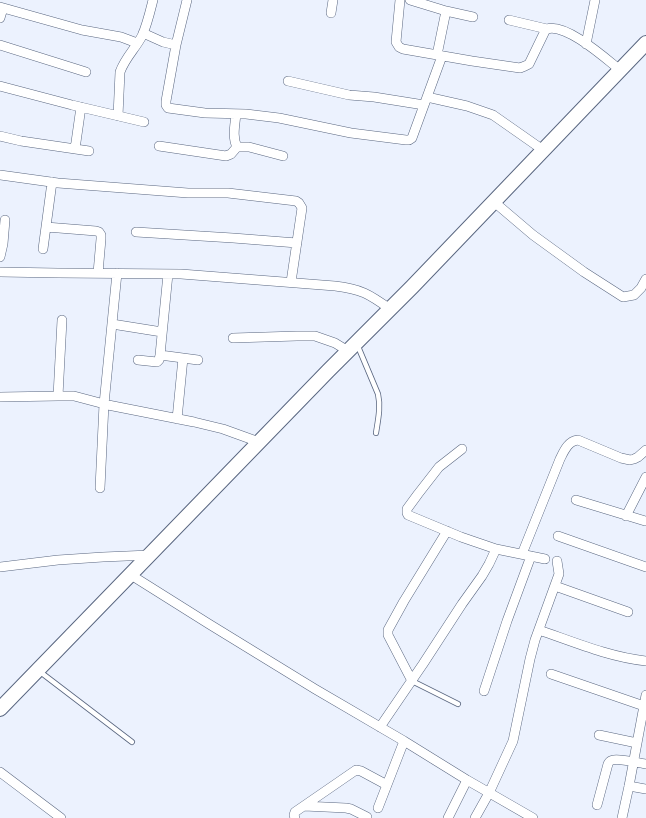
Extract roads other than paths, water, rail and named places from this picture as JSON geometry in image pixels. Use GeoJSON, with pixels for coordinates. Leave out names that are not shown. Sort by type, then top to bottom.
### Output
{"type":"FeatureCollection","features":[{"type":"Feature","properties":{"kind":"main road"},"geometry":{"type":"LineString","coordinates":[[3,703],[38,670],[131,575],[646,43]]}},
{"type":"Feature","properties":{"kind":"street"},"geometry":{"type":"LineString","coordinates":[[118,116],[120,72],[122,65],[143,34],[153,0]]}},
{"type":"Feature","properties":{"kind":"street"},"geometry":{"type":"LineString","coordinates":[[187,0],[176,45],[166,102],[166,106],[168,108],[279,118],[351,133],[409,140],[412,138],[426,101],[440,55],[446,11]]}},
{"type":"Feature","properties":{"kind":"street"},"geometry":{"type":"LineString","coordinates":[[331,13],[333,0]]}},
{"type":"Feature","properties":{"kind":"street"},"geometry":{"type":"LineString","coordinates":[[400,0],[396,42],[397,45],[403,49],[472,62],[520,68],[529,64],[547,29]]}},
{"type":"Feature","properties":{"kind":"street"},"geometry":{"type":"LineString","coordinates":[[586,44],[596,0]]}},
{"type":"Feature","properties":{"kind":"street"},"geometry":{"type":"LineString","coordinates":[[415,1],[446,11],[473,17]]}},
{"type":"Feature","properties":{"kind":"street"},"geometry":{"type":"LineString","coordinates":[[0,18],[2,8],[82,30],[121,37],[137,43]]}},
{"type":"Feature","properties":{"kind":"street"},"geometry":{"type":"LineString","coordinates":[[509,20],[547,29],[557,29],[571,35],[586,44],[620,70]]}},
{"type":"Feature","properties":{"kind":"street"},"geometry":{"type":"LineString","coordinates":[[143,34],[163,42],[176,45]]}},
{"type":"Feature","properties":{"kind":"street"},"geometry":{"type":"LineString","coordinates":[[0,45],[86,72]]}},
{"type":"Feature","properties":{"kind":"street"},"geometry":{"type":"LineString","coordinates":[[288,81],[348,95],[426,101],[467,106],[493,116],[543,150]]}},
{"type":"Feature","properties":{"kind":"street"},"geometry":{"type":"LineString","coordinates":[[0,86],[35,96],[144,122]]}},
{"type":"Feature","properties":{"kind":"street"},"geometry":{"type":"LineString","coordinates":[[75,149],[81,107]]}},
{"type":"Feature","properties":{"kind":"street"},"geometry":{"type":"LineString","coordinates":[[236,114],[234,137],[237,147]]}},
{"type":"Feature","properties":{"kind":"street"},"geometry":{"type":"LineString","coordinates":[[0,136],[21,141],[89,151]]}},
{"type":"Feature","properties":{"kind":"street"},"geometry":{"type":"LineString","coordinates":[[159,146],[226,156],[231,154],[237,147],[241,146],[283,156]]}},
{"type":"Feature","properties":{"kind":"street"},"geometry":{"type":"LineString","coordinates":[[0,175],[52,182],[188,193],[228,193],[299,203],[302,208],[291,282]]}},
{"type":"Feature","properties":{"kind":"street"},"geometry":{"type":"LineString","coordinates":[[43,249],[52,182]]}},
{"type":"Feature","properties":{"kind":"street"},"geometry":{"type":"LineString","coordinates":[[494,201],[533,235],[584,272],[623,297],[634,295],[641,288],[646,279]]}},
{"type":"Feature","properties":{"kind":"street"},"geometry":{"type":"LineString","coordinates":[[0,256],[3,244],[5,220]]}},
{"type":"Feature","properties":{"kind":"street"},"geometry":{"type":"LineString","coordinates":[[46,227],[99,232],[101,239],[98,273]]}},
{"type":"Feature","properties":{"kind":"street"},"geometry":{"type":"LineString","coordinates":[[136,232],[297,243]]}},
{"type":"Feature","properties":{"kind":"street"},"geometry":{"type":"LineString","coordinates":[[0,272],[168,274],[342,286],[358,289],[372,296],[390,309]]}},
{"type":"Feature","properties":{"kind":"street"},"geometry":{"type":"LineString","coordinates":[[100,488],[104,404],[117,273]]}},
{"type":"Feature","properties":{"kind":"street"},"geometry":{"type":"LineString","coordinates":[[138,360],[157,362],[159,360],[168,274]]}},
{"type":"Feature","properties":{"kind":"street"},"geometry":{"type":"LineString","coordinates":[[58,396],[62,320]]}},
{"type":"Feature","properties":{"kind":"street"},"geometry":{"type":"LineString","coordinates":[[112,324],[162,332]]}},
{"type":"Feature","properties":{"kind":"street"},"geometry":{"type":"LineString","coordinates":[[232,338],[315,336],[335,343],[352,346]]}},
{"type":"Feature","properties":{"kind":"street"},"geometry":{"type":"LineString","coordinates":[[160,355],[198,360]]}},
{"type":"Feature","properties":{"kind":"street"},"geometry":{"type":"LineString","coordinates":[[177,419],[183,358]]}},
{"type":"Feature","properties":{"kind":"street"},"geometry":{"type":"LineString","coordinates":[[0,397],[74,396],[104,404],[222,429],[259,442]]}},
{"type":"Feature","properties":{"kind":"street"},"geometry":{"type":"LineString","coordinates":[[484,691],[507,621],[526,555],[560,459],[568,445],[571,442],[578,440],[621,458],[630,460],[645,453]]}},
{"type":"Feature","properties":{"kind":"street"},"geometry":{"type":"LineString","coordinates":[[462,449],[438,467],[407,509],[408,515],[496,549],[545,559]]}},
{"type":"Feature","properties":{"kind":"street"},"geometry":{"type":"LineString","coordinates":[[626,516],[646,477]]}},
{"type":"Feature","properties":{"kind":"street"},"geometry":{"type":"LineString","coordinates":[[576,500],[645,521]]}},
{"type":"Feature","properties":{"kind":"street"},"geometry":{"type":"LineString","coordinates":[[412,680],[388,635],[388,630],[404,601],[448,531]]}},
{"type":"Feature","properties":{"kind":"street"},"geometry":{"type":"LineString","coordinates":[[558,536],[646,567]]}},
{"type":"Feature","properties":{"kind":"street"},"geometry":{"type":"LineString","coordinates":[[380,727],[482,576],[496,549]]}},
{"type":"Feature","properties":{"kind":"street"},"geometry":{"type":"LineString","coordinates":[[0,567],[65,559],[150,555]]}},
{"type":"Feature","properties":{"kind":"street"},"geometry":{"type":"LineString","coordinates":[[475,818],[489,793],[513,741],[530,659],[559,574],[557,561]]}},
{"type":"Feature","properties":{"kind":"street"},"geometry":{"type":"LineString","coordinates":[[131,575],[315,689],[533,818]]}},
{"type":"Feature","properties":{"kind":"street"},"geometry":{"type":"LineString","coordinates":[[555,586],[628,612]]}},
{"type":"Feature","properties":{"kind":"street"},"geometry":{"type":"LineString","coordinates":[[539,630],[608,654],[646,661]]}},
{"type":"Feature","properties":{"kind":"street"},"geometry":{"type":"LineString","coordinates":[[551,674],[644,706]]}},
{"type":"Feature","properties":{"kind":"street"},"geometry":{"type":"LineString","coordinates":[[622,818],[646,695]]}},
{"type":"Feature","properties":{"kind":"street"},"geometry":{"type":"LineString","coordinates":[[599,735],[637,744]]}},
{"type":"Feature","properties":{"kind":"street"},"geometry":{"type":"LineString","coordinates":[[378,808],[404,741]]}},
{"type":"Feature","properties":{"kind":"street"},"geometry":{"type":"LineString","coordinates":[[597,805],[610,760],[614,759],[646,764]]}},
{"type":"Feature","properties":{"kind":"street"},"geometry":{"type":"LineString","coordinates":[[295,818],[295,812],[356,770],[361,771],[387,785]]}},
{"type":"Feature","properties":{"kind":"street"},"geometry":{"type":"LineString","coordinates":[[0,772],[61,818]]}},
{"type":"Feature","properties":{"kind":"street"},"geometry":{"type":"LineString","coordinates":[[448,818],[467,780]]}},
{"type":"Feature","properties":{"kind":"street"},"geometry":{"type":"LineString","coordinates":[[629,786],[646,789]]}},
{"type":"Feature","properties":{"kind":"street"},"geometry":{"type":"LineString","coordinates":[[304,806],[346,808],[367,817]]}},
{"type":"Feature","properties":{"kind":"lane"},"geometry":{"type":"LineString","coordinates":[[352,346],[378,394],[380,411],[376,433]]}},
{"type":"Feature","properties":{"kind":"lane"},"geometry":{"type":"LineString","coordinates":[[38,670],[132,742]]}},
{"type":"Feature","properties":{"kind":"lane"},"geometry":{"type":"LineString","coordinates":[[412,680],[458,704]]}}]}
